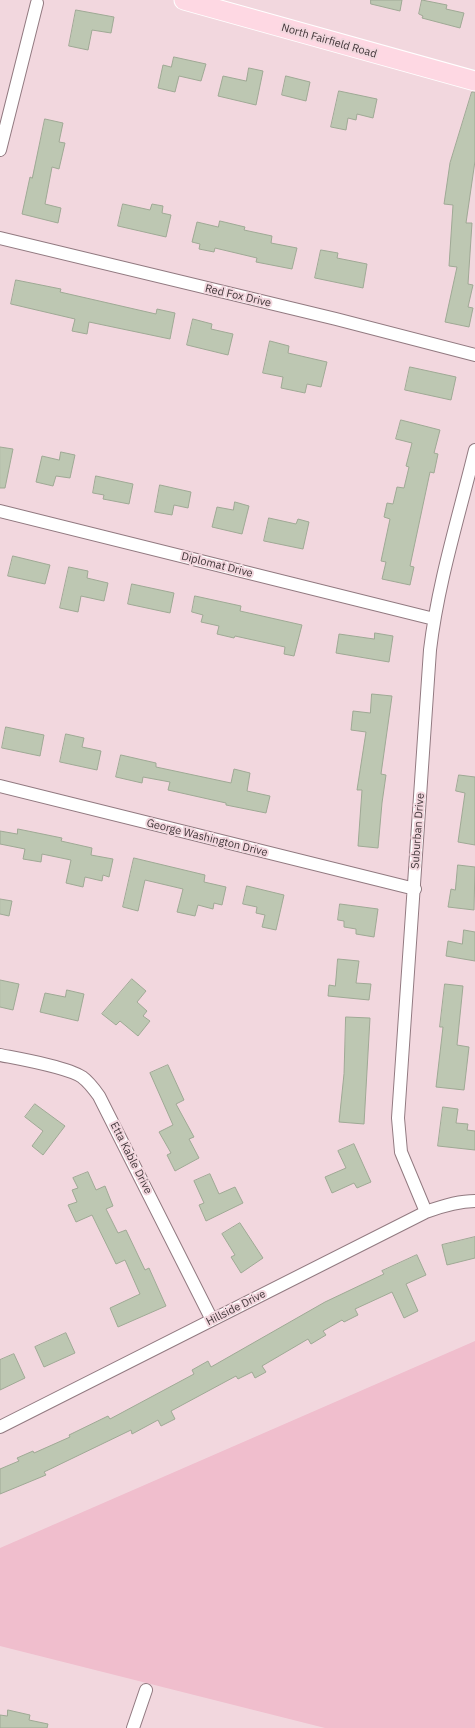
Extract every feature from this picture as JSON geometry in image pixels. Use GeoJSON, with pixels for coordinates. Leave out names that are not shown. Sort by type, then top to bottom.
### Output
{"type":"FeatureCollection","features":[{"type":"Feature","properties":{"kind":"main road","name":"North Fairfield Road"},"geometry":{"type":"LineString","coordinates":[[184,0],[475,81]]}},
{"type":"Feature","properties":{"kind":"street"},"geometry":{"type":"LineString","coordinates":[[0,150],[37,3]]}},
{"type":"Feature","properties":{"kind":"street","name":"Red Fox Drive"},"geometry":{"type":"LineString","coordinates":[[0,238],[336,319],[475,355]]}},
{"type":"Feature","properties":{"kind":"street","name":"Suburban Drive"},"geometry":{"type":"LineString","coordinates":[[426,1212],[401,1152],[398,1128],[430,658],[434,619],[475,450]]}},
{"type":"Feature","properties":{"kind":"street","name":"Diplomat Drive"},"geometry":{"type":"LineString","coordinates":[[0,511],[434,619]]}},
{"type":"Feature","properties":{"kind":"street","name":"George Washington Drive"},"geometry":{"type":"LineString","coordinates":[[0,786],[415,889]]}},
{"type":"Feature","properties":{"kind":"street","name":"Etta Kable Drive"},"geometry":{"type":"LineString","coordinates":[[0,1055],[68,1071],[82,1077],[92,1086],[99,1096],[212,1320]]}},
{"type":"Feature","properties":{"kind":"street","name":"Hillside Drive"},"geometry":{"type":"LineString","coordinates":[[0,1427],[426,1212],[444,1205],[463,1201],[475,1201]]}},
{"type":"Feature","properties":{"kind":"street"},"geometry":{"type":"LineString","coordinates":[[133,1728],[146,1690]]}},
{"type":"Feature","properties":{"kind":"shaded area"},"geometry":{"type":"Polygon","coordinates":[[[475,1341],[475,1728],[325,1728],[0,1646],[0,1548],[475,1341]]]}},
{"type":"Feature","properties":{"kind":"building"},"geometry":{"type":"Polygon","coordinates":[[[371,0],[402,0],[400,11],[371,4],[371,0]]]}},
{"type":"Feature","properties":{"kind":"building"},"geometry":{"type":"Polygon","coordinates":[[[422,0],[447,5],[446,9],[464,13],[460,28],[422,18],[423,16],[419,14],[422,0]]]}},
{"type":"Feature","properties":{"kind":"building"},"geometry":{"type":"Polygon","coordinates":[[[76,10],[114,17],[111,33],[92,30],[88,50],[69,46],[76,10]]]}},
{"type":"Feature","properties":{"kind":"building"},"geometry":{"type":"Polygon","coordinates":[[[174,57],[206,64],[201,81],[179,76],[175,92],[158,88],[163,65],[171,67],[174,57]]]}},
{"type":"Feature","properties":{"kind":"building"},"geometry":{"type":"Polygon","coordinates":[[[249,68],[263,71],[256,105],[218,96],[223,76],[246,81],[249,68]]]}},
{"type":"Feature","properties":{"kind":"building"},"geometry":{"type":"Polygon","coordinates":[[[286,76],[310,82],[306,101],[282,95],[286,76]]]}},
{"type":"Feature","properties":{"kind":"building"},"geometry":{"type":"Polygon","coordinates":[[[339,91],[377,99],[373,118],[357,114],[356,120],[348,118],[346,130],[331,127],[339,91]]]}},
{"type":"Feature","properties":{"kind":"building"},"geometry":{"type":"Polygon","coordinates":[[[472,92],[475,92],[475,161],[466,223],[472,223],[468,284],[473,285],[468,307],[473,308],[469,327],[445,322],[457,267],[449,266],[453,205],[444,204],[450,163],[472,92]]]}},
{"type":"Feature","properties":{"kind":"building"},"geometry":{"type":"Polygon","coordinates":[[[45,119],[63,123],[59,142],[65,143],[59,169],[52,167],[45,204],[61,208],[58,223],[22,214],[30,177],[32,178],[45,119]]]}},
{"type":"Feature","properties":{"kind":"building"},"geometry":{"type":"Polygon","coordinates":[[[123,204],[150,210],[152,204],[163,206],[162,213],[171,215],[166,237],[118,226],[123,204]]]}},
{"type":"Feature","properties":{"kind":"building"},"geometry":{"type":"Polygon","coordinates":[[[220,221],[245,227],[244,230],[272,236],[271,243],[297,248],[292,269],[256,262],[257,258],[215,248],[214,252],[199,249],[200,244],[192,242],[197,222],[218,227],[220,221]]]}},
{"type":"Feature","properties":{"kind":"building"},"geometry":{"type":"Polygon","coordinates":[[[321,250],[338,253],[337,258],[367,264],[363,288],[315,278],[321,250]]]}},
{"type":"Feature","properties":{"kind":"building"},"geometry":{"type":"Polygon","coordinates":[[[16,280],[61,289],[60,292],[156,314],[157,309],[175,313],[170,339],[89,322],[87,334],[72,331],[75,319],[11,304],[16,280]]]}},
{"type":"Feature","properties":{"kind":"building"},"geometry":{"type":"Polygon","coordinates":[[[193,319],[212,324],[211,329],[233,334],[228,355],[187,345],[193,319]]]}},
{"type":"Feature","properties":{"kind":"building"},"geometry":{"type":"Polygon","coordinates":[[[270,341],[289,346],[288,353],[327,362],[321,387],[307,384],[305,393],[281,388],[283,377],[263,373],[270,341]]]}},
{"type":"Feature","properties":{"kind":"building"},"geometry":{"type":"Polygon","coordinates":[[[410,367],[456,377],[451,400],[405,390],[410,367]]]}},
{"type":"Feature","properties":{"kind":"building"},"geometry":{"type":"Polygon","coordinates":[[[401,420],[440,430],[434,453],[438,454],[434,473],[430,472],[410,566],[414,567],[410,585],[382,579],[386,562],[381,561],[390,519],[384,517],[387,503],[393,504],[397,487],[404,488],[409,467],[406,466],[412,443],[396,439],[401,420]]]}},
{"type":"Feature","properties":{"kind":"building"},"geometry":{"type":"Polygon","coordinates":[[[0,447],[13,449],[5,488],[0,488],[0,447]]]}},
{"type":"Feature","properties":{"kind":"building"},"geometry":{"type":"Polygon","coordinates":[[[61,452],[75,455],[70,478],[56,476],[53,486],[36,482],[42,456],[59,460],[61,452]]]}},
{"type":"Feature","properties":{"kind":"building"},"geometry":{"type":"Polygon","coordinates":[[[96,476],[133,484],[129,504],[103,499],[104,495],[93,493],[96,476]]]}},
{"type":"Feature","properties":{"kind":"building"},"geometry":{"type":"Polygon","coordinates":[[[160,485],[191,492],[188,508],[174,505],[172,515],[155,512],[160,485]]]}},
{"type":"Feature","properties":{"kind":"building"},"geometry":{"type":"Polygon","coordinates":[[[235,502],[249,506],[242,534],[212,527],[217,507],[233,510],[235,502]]]}},
{"type":"Feature","properties":{"kind":"building"},"geometry":{"type":"Polygon","coordinates":[[[269,518],[296,524],[298,519],[309,522],[303,549],[264,541],[269,518]]]}},
{"type":"Feature","properties":{"kind":"building"},"geometry":{"type":"Polygon","coordinates":[[[13,556],[50,565],[45,584],[8,576],[13,556]]]}},
{"type":"Feature","properties":{"kind":"building"},"geometry":{"type":"Polygon","coordinates":[[[69,567],[88,571],[87,578],[108,583],[104,601],[81,596],[78,612],[60,608],[69,567]]]}},
{"type":"Feature","properties":{"kind":"building"},"geometry":{"type":"Polygon","coordinates":[[[132,584],[174,593],[170,613],[128,604],[132,584]]]}},
{"type":"Feature","properties":{"kind":"building"},"geometry":{"type":"Polygon","coordinates":[[[195,596],[241,606],[240,611],[302,625],[294,656],[284,654],[285,647],[235,636],[234,638],[217,634],[219,626],[201,622],[203,615],[192,612],[195,596]]]}},
{"type":"Feature","properties":{"kind":"building"},"geometry":{"type":"Polygon","coordinates":[[[375,633],[393,636],[389,662],[336,653],[339,634],[374,639],[375,633]]]}},
{"type":"Feature","properties":{"kind":"building"},"geometry":{"type":"Polygon","coordinates":[[[372,694],[392,696],[381,774],[386,775],[378,848],[358,846],[362,790],[357,790],[366,732],[351,730],[353,711],[370,713],[372,694]]]}},
{"type":"Feature","properties":{"kind":"building"},"geometry":{"type":"Polygon","coordinates":[[[6,727],[44,735],[40,756],[2,748],[6,727]]]}},
{"type":"Feature","properties":{"kind":"building"},"geometry":{"type":"Polygon","coordinates":[[[66,734],[84,738],[82,747],[101,751],[97,770],[60,762],[66,734]]]}},
{"type":"Feature","properties":{"kind":"building"},"geometry":{"type":"Polygon","coordinates":[[[121,755],[156,763],[156,767],[231,783],[234,769],[250,773],[247,791],[270,796],[266,813],[226,805],[226,803],[168,790],[170,782],[143,777],[142,783],[116,777],[121,755]]]}},
{"type":"Feature","properties":{"kind":"building"},"geometry":{"type":"Polygon","coordinates":[[[459,775],[475,777],[475,845],[458,842],[465,793],[456,791],[459,775]]]}},
{"type":"Feature","properties":{"kind":"building"},"geometry":{"type":"Polygon","coordinates":[[[18,829],[62,838],[61,841],[92,848],[91,855],[113,859],[109,877],[103,875],[102,881],[85,877],[83,887],[66,883],[71,860],[42,854],[41,862],[23,859],[25,849],[0,844],[0,831],[17,834],[18,829]]]}},
{"type":"Feature","properties":{"kind":"building"},"geometry":{"type":"Polygon","coordinates":[[[134,858],[205,875],[204,882],[226,887],[222,905],[214,903],[213,909],[198,905],[195,916],[177,912],[183,889],[145,880],[138,911],[123,907],[134,858]]]}},
{"type":"Feature","properties":{"kind":"building"},"geometry":{"type":"Polygon","coordinates":[[[458,865],[475,867],[474,910],[448,907],[451,889],[455,890],[458,865]]]}},
{"type":"Feature","properties":{"kind":"building"},"geometry":{"type":"Polygon","coordinates":[[[247,886],[284,895],[276,930],[262,927],[265,915],[256,913],[257,907],[243,904],[247,886]]]}},
{"type":"Feature","properties":{"kind":"building"},"geometry":{"type":"Polygon","coordinates":[[[0,899],[12,901],[9,916],[0,914],[0,899]]]}},
{"type":"Feature","properties":{"kind":"building"},"geometry":{"type":"Polygon","coordinates":[[[340,904],[378,909],[374,937],[356,934],[356,929],[344,927],[344,921],[338,920],[340,904]]]}},
{"type":"Feature","properties":{"kind":"building"},"geometry":{"type":"Polygon","coordinates":[[[464,930],[475,932],[475,961],[446,956],[448,941],[462,944],[464,930]]]}},
{"type":"Feature","properties":{"kind":"building"},"geometry":{"type":"Polygon","coordinates":[[[338,959],[359,961],[356,983],[371,984],[369,1000],[328,996],[329,985],[335,986],[338,959]]]}},
{"type":"Feature","properties":{"kind":"building"},"geometry":{"type":"Polygon","coordinates":[[[132,979],[146,991],[137,1002],[147,1011],[143,1016],[150,1021],[138,1036],[120,1021],[116,1025],[102,1014],[132,979]]]}},
{"type":"Feature","properties":{"kind":"building"},"geometry":{"type":"Polygon","coordinates":[[[0,980],[19,984],[13,1010],[0,1007],[0,980]]]}},
{"type":"Feature","properties":{"kind":"building"},"geometry":{"type":"Polygon","coordinates":[[[445,984],[463,986],[457,1045],[469,1047],[464,1090],[436,1087],[443,1027],[440,1027],[445,984]]]}},
{"type":"Feature","properties":{"kind":"building"},"geometry":{"type":"Polygon","coordinates":[[[67,990],[84,994],[78,1021],[40,1012],[45,993],[65,997],[67,990]]]}},
{"type":"Feature","properties":{"kind":"building"},"geometry":{"type":"Polygon","coordinates":[[[346,1017],[370,1018],[364,1124],[339,1122],[344,1074],[346,1017]]]}},
{"type":"Feature","properties":{"kind":"building"},"geometry":{"type":"Polygon","coordinates":[[[168,1065],[184,1100],[176,1104],[194,1137],[189,1139],[199,1158],[175,1171],[167,1155],[171,1153],[159,1132],[173,1125],[150,1073],[168,1065]]]}},
{"type":"Feature","properties":{"kind":"building"},"geometry":{"type":"Polygon","coordinates":[[[35,1104],[65,1126],[43,1155],[32,1146],[43,1131],[25,1117],[35,1104]]]}},
{"type":"Feature","properties":{"kind":"building"},"geometry":{"type":"Polygon","coordinates":[[[443,1107],[458,1109],[456,1123],[468,1124],[467,1130],[475,1131],[475,1150],[438,1146],[443,1107]]]}},
{"type":"Feature","properties":{"kind":"building"},"geometry":{"type":"Polygon","coordinates":[[[354,1144],[371,1182],[357,1188],[354,1183],[332,1193],[325,1177],[346,1168],[338,1151],[354,1144]]]}},
{"type":"Feature","properties":{"kind":"building"},"geometry":{"type":"Polygon","coordinates":[[[88,1172],[96,1190],[105,1186],[113,1206],[106,1209],[118,1233],[126,1230],[145,1270],[149,1268],[166,1306],[118,1327],[110,1308],[140,1294],[125,1260],[116,1264],[92,1215],[76,1222],[68,1205],[77,1202],[72,1190],[78,1188],[73,1178],[88,1172]]]}},
{"type":"Feature","properties":{"kind":"building"},"geometry":{"type":"Polygon","coordinates":[[[210,1174],[219,1194],[235,1187],[243,1203],[206,1221],[199,1205],[204,1203],[194,1181],[210,1174]]]}},
{"type":"Feature","properties":{"kind":"building"},"geometry":{"type":"Polygon","coordinates":[[[240,1223],[263,1258],[241,1273],[231,1257],[235,1255],[222,1234],[240,1223]]]}},
{"type":"Feature","properties":{"kind":"building"},"geometry":{"type":"Polygon","coordinates":[[[475,1237],[475,1258],[447,1265],[442,1245],[475,1237]]]}},
{"type":"Feature","properties":{"kind":"building"},"geometry":{"type":"Polygon","coordinates":[[[417,1255],[426,1275],[406,1284],[418,1311],[404,1318],[392,1292],[355,1309],[358,1315],[344,1322],[342,1320],[323,1331],[326,1335],[311,1344],[308,1339],[262,1366],[266,1372],[255,1378],[252,1372],[238,1379],[236,1376],[171,1411],[175,1419],[161,1426],[158,1420],[132,1434],[131,1430],[44,1472],[46,1475],[0,1494],[0,1469],[19,1461],[17,1458],[33,1451],[34,1453],[70,1437],[69,1435],[108,1416],[110,1419],[194,1374],[192,1370],[208,1361],[211,1367],[325,1302],[384,1274],[382,1271],[417,1255]]]}},
{"type":"Feature","properties":{"kind":"building"},"geometry":{"type":"Polygon","coordinates":[[[66,1333],[75,1353],[44,1367],[35,1347],[66,1333]]]}},
{"type":"Feature","properties":{"kind":"building"},"geometry":{"type":"Polygon","coordinates":[[[14,1354],[25,1378],[0,1390],[0,1360],[14,1354]]]}},
{"type":"Feature","properties":{"kind":"building"},"geometry":{"type":"Polygon","coordinates":[[[8,1710],[30,1715],[29,1720],[48,1724],[47,1728],[0,1728],[0,1715],[7,1716],[8,1710]]]}}]}
